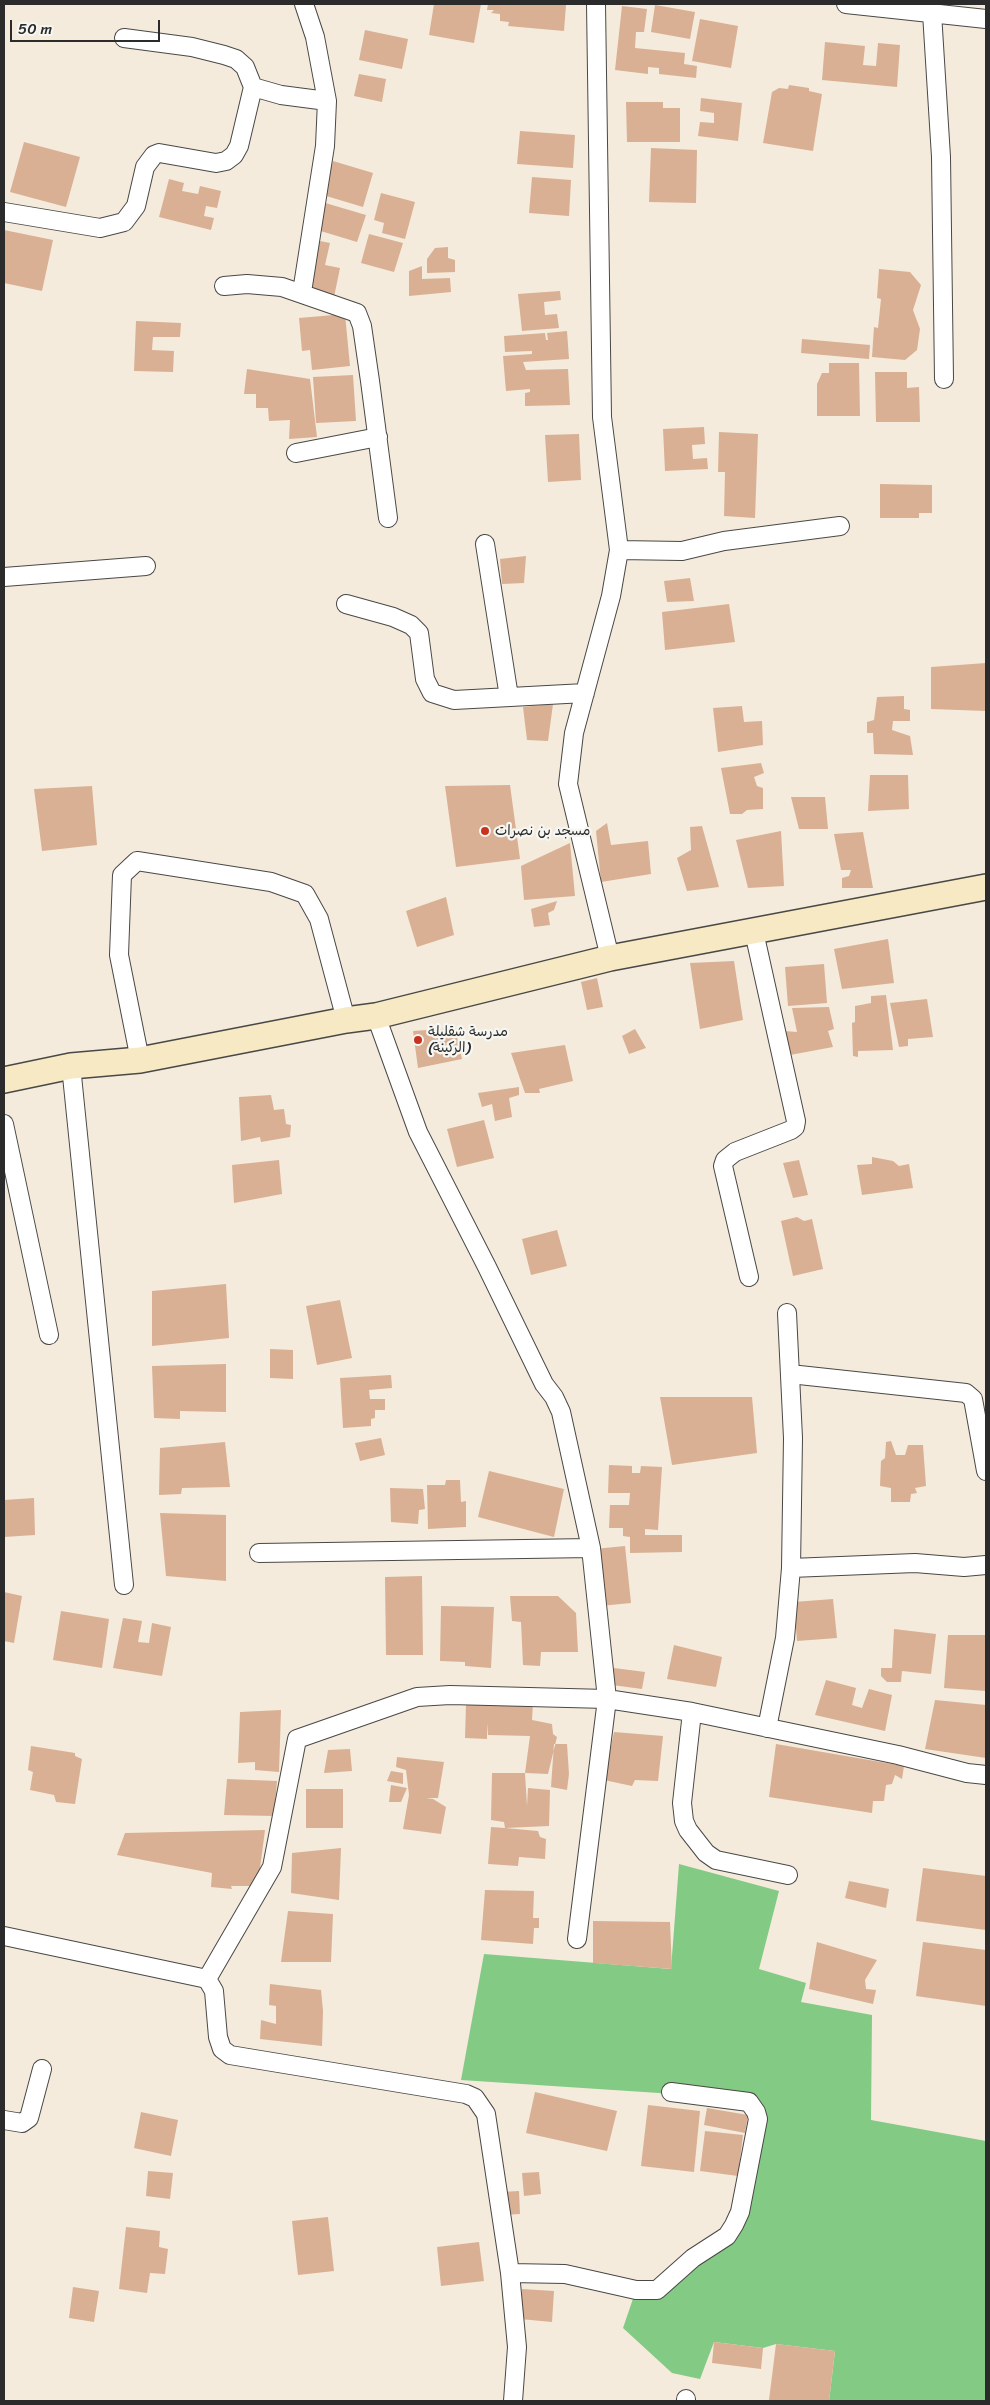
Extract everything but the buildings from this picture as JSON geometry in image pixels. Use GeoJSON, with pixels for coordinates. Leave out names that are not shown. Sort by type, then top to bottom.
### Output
{"type":"FeatureCollection","features":[{"type":"Feature","properties":{"kind":"street"},"geometry":{"type":"LineString","coordinates":[[302,292],[325,146],[327,101],[316,37],[304,4]]}},
{"type":"Feature","properties":{"kind":"street"},"geometry":{"type":"LineString","coordinates":[[596,4],[602,417],[619,550],[611,596],[574,732],[568,784],[610,958]]}},
{"type":"Feature","properties":{"kind":"street"},"geometry":{"type":"LineString","coordinates":[[846,4],[986,19]]}},
{"type":"Feature","properties":{"kind":"street"},"geometry":{"type":"LineString","coordinates":[[932,13],[940,157],[944,379]]}},
{"type":"Feature","properties":{"kind":"street"},"geometry":{"type":"LineString","coordinates":[[4,212],[100,228],[124,222],[136,206],[145,167],[154,155],[159,153],[216,163],[226,161],[234,155],[239,146],[253,87],[245,67],[236,59],[192,47],[124,38]]}},
{"type":"Feature","properties":{"kind":"street"},"geometry":{"type":"LineString","coordinates":[[253,87],[281,95],[327,101]]}},
{"type":"Feature","properties":{"kind":"street"},"geometry":{"type":"LineString","coordinates":[[224,286],[246,284],[282,287],[302,292],[357,313],[360,319],[378,437],[388,518]]}},
{"type":"Feature","properties":{"kind":"street"},"geometry":{"type":"LineString","coordinates":[[296,453],[378,437]]}},
{"type":"Feature","properties":{"kind":"street"},"geometry":{"type":"LineString","coordinates":[[619,550],[682,551],[724,541],[840,526]]}},
{"type":"Feature","properties":{"kind":"street"},"geometry":{"type":"LineString","coordinates":[[485,544],[509,697]]}},
{"type":"Feature","properties":{"kind":"street"},"geometry":{"type":"LineString","coordinates":[[4,577],[146,566]]}},
{"type":"Feature","properties":{"kind":"street"},"geometry":{"type":"LineString","coordinates":[[346,604],[393,617],[411,625],[419,633],[425,679],[432,693],[454,700],[585,693]]}},
{"type":"Feature","properties":{"kind":"street"},"geometry":{"type":"LineString","coordinates":[[140,1060],[119,956],[122,876],[137,862],[271,882],[305,894],[319,919],[346,1020]]}},
{"type":"Feature","properties":{"kind":"street"},"geometry":{"type":"LineString","coordinates":[[4,1080],[71,1066],[140,1060],[346,1020],[376,1016],[610,958],[986,889]]}},
{"type":"Feature","properties":{"kind":"street"},"geometry":{"type":"LineString","coordinates":[[749,1277],[723,1166],[724,1160],[736,1152],[791,1130],[795,1127],[796,1121],[754,932]]}},
{"type":"Feature","properties":{"kind":"street"},"geometry":{"type":"LineString","coordinates":[[376,1016],[418,1132],[544,1384],[554,1397],[561,1412],[591,1548],[606,1698],[576,1939]]}},
{"type":"Feature","properties":{"kind":"street"},"geometry":{"type":"LineString","coordinates":[[71,1066],[124,1585]]}},
{"type":"Feature","properties":{"kind":"street"},"geometry":{"type":"LineString","coordinates":[[4,1124],[49,1336]]}},
{"type":"Feature","properties":{"kind":"street"},"geometry":{"type":"LineString","coordinates":[[767,1728],[786,1638],[790,1568],[793,1438],[787,1314]]}},
{"type":"Feature","properties":{"kind":"street"},"geometry":{"type":"LineString","coordinates":[[790,1374],[966,1393],[973,1399],[986,1471]]}},
{"type":"Feature","properties":{"kind":"street"},"geometry":{"type":"LineString","coordinates":[[258,1553],[591,1548]]}},
{"type":"Feature","properties":{"kind":"street"},"geometry":{"type":"LineString","coordinates":[[790,1568],[915,1563],[964,1567],[986,1565]]}},
{"type":"Feature","properties":{"kind":"street"},"geometry":{"type":"LineString","coordinates":[[207,1979],[272,1867],[297,1739],[417,1697],[450,1695],[606,1698],[692,1712],[898,1755],[967,1773],[986,1775]]}},
{"type":"Feature","properties":{"kind":"street"},"geometry":{"type":"LineString","coordinates":[[692,1712],[682,1803],[684,1820],[688,1830],[706,1853],[716,1860],[788,1875]]}},
{"type":"Feature","properties":{"kind":"street"},"geometry":{"type":"LineString","coordinates":[[4,1936],[207,1979],[214,1990],[218,2037],[222,2049],[230,2054],[466,2094],[476,2098],[486,2114],[510,2273],[517,2348],[513,2401]]}},
{"type":"Feature","properties":{"kind":"street"},"geometry":{"type":"LineString","coordinates":[[4,2120],[22,2123],[29,2118],[42,2069]]}},
{"type":"Feature","properties":{"kind":"street"},"geometry":{"type":"LineString","coordinates":[[510,2273],[565,2274],[636,2290],[657,2290],[693,2258],[727,2236],[740,2212],[758,2118],[756,2112],[749,2102],[671,2092]]}},
{"type":"Feature","properties":{"kind":"green space"},"geometry":{"type":"Polygon","coordinates":[[[679,1864],[779,1891],[759,1969],[806,1983],[801,2002],[872,2015],[871,2120],[986,2141],[986,2401],[829,2401],[835,2351],[776,2344],[763,2348],[714,2342],[700,2379],[672,2373],[623,2328],[636,2290],[664,2286],[740,2212],[753,2106],[659,2093],[461,2080],[484,1954],[671,1969],[679,1864]]]}},
{"type":"Feature","properties":{"kind":"place","name":"مسجد بن نصرات"},"geometry":{"type":"Point","coordinates":[485,831]}},
{"type":"Feature","properties":{"kind":"place","name":"مدرسة شقليلة (الركينة)"},"geometry":{"type":"Point","coordinates":[418,1040]}}]}
